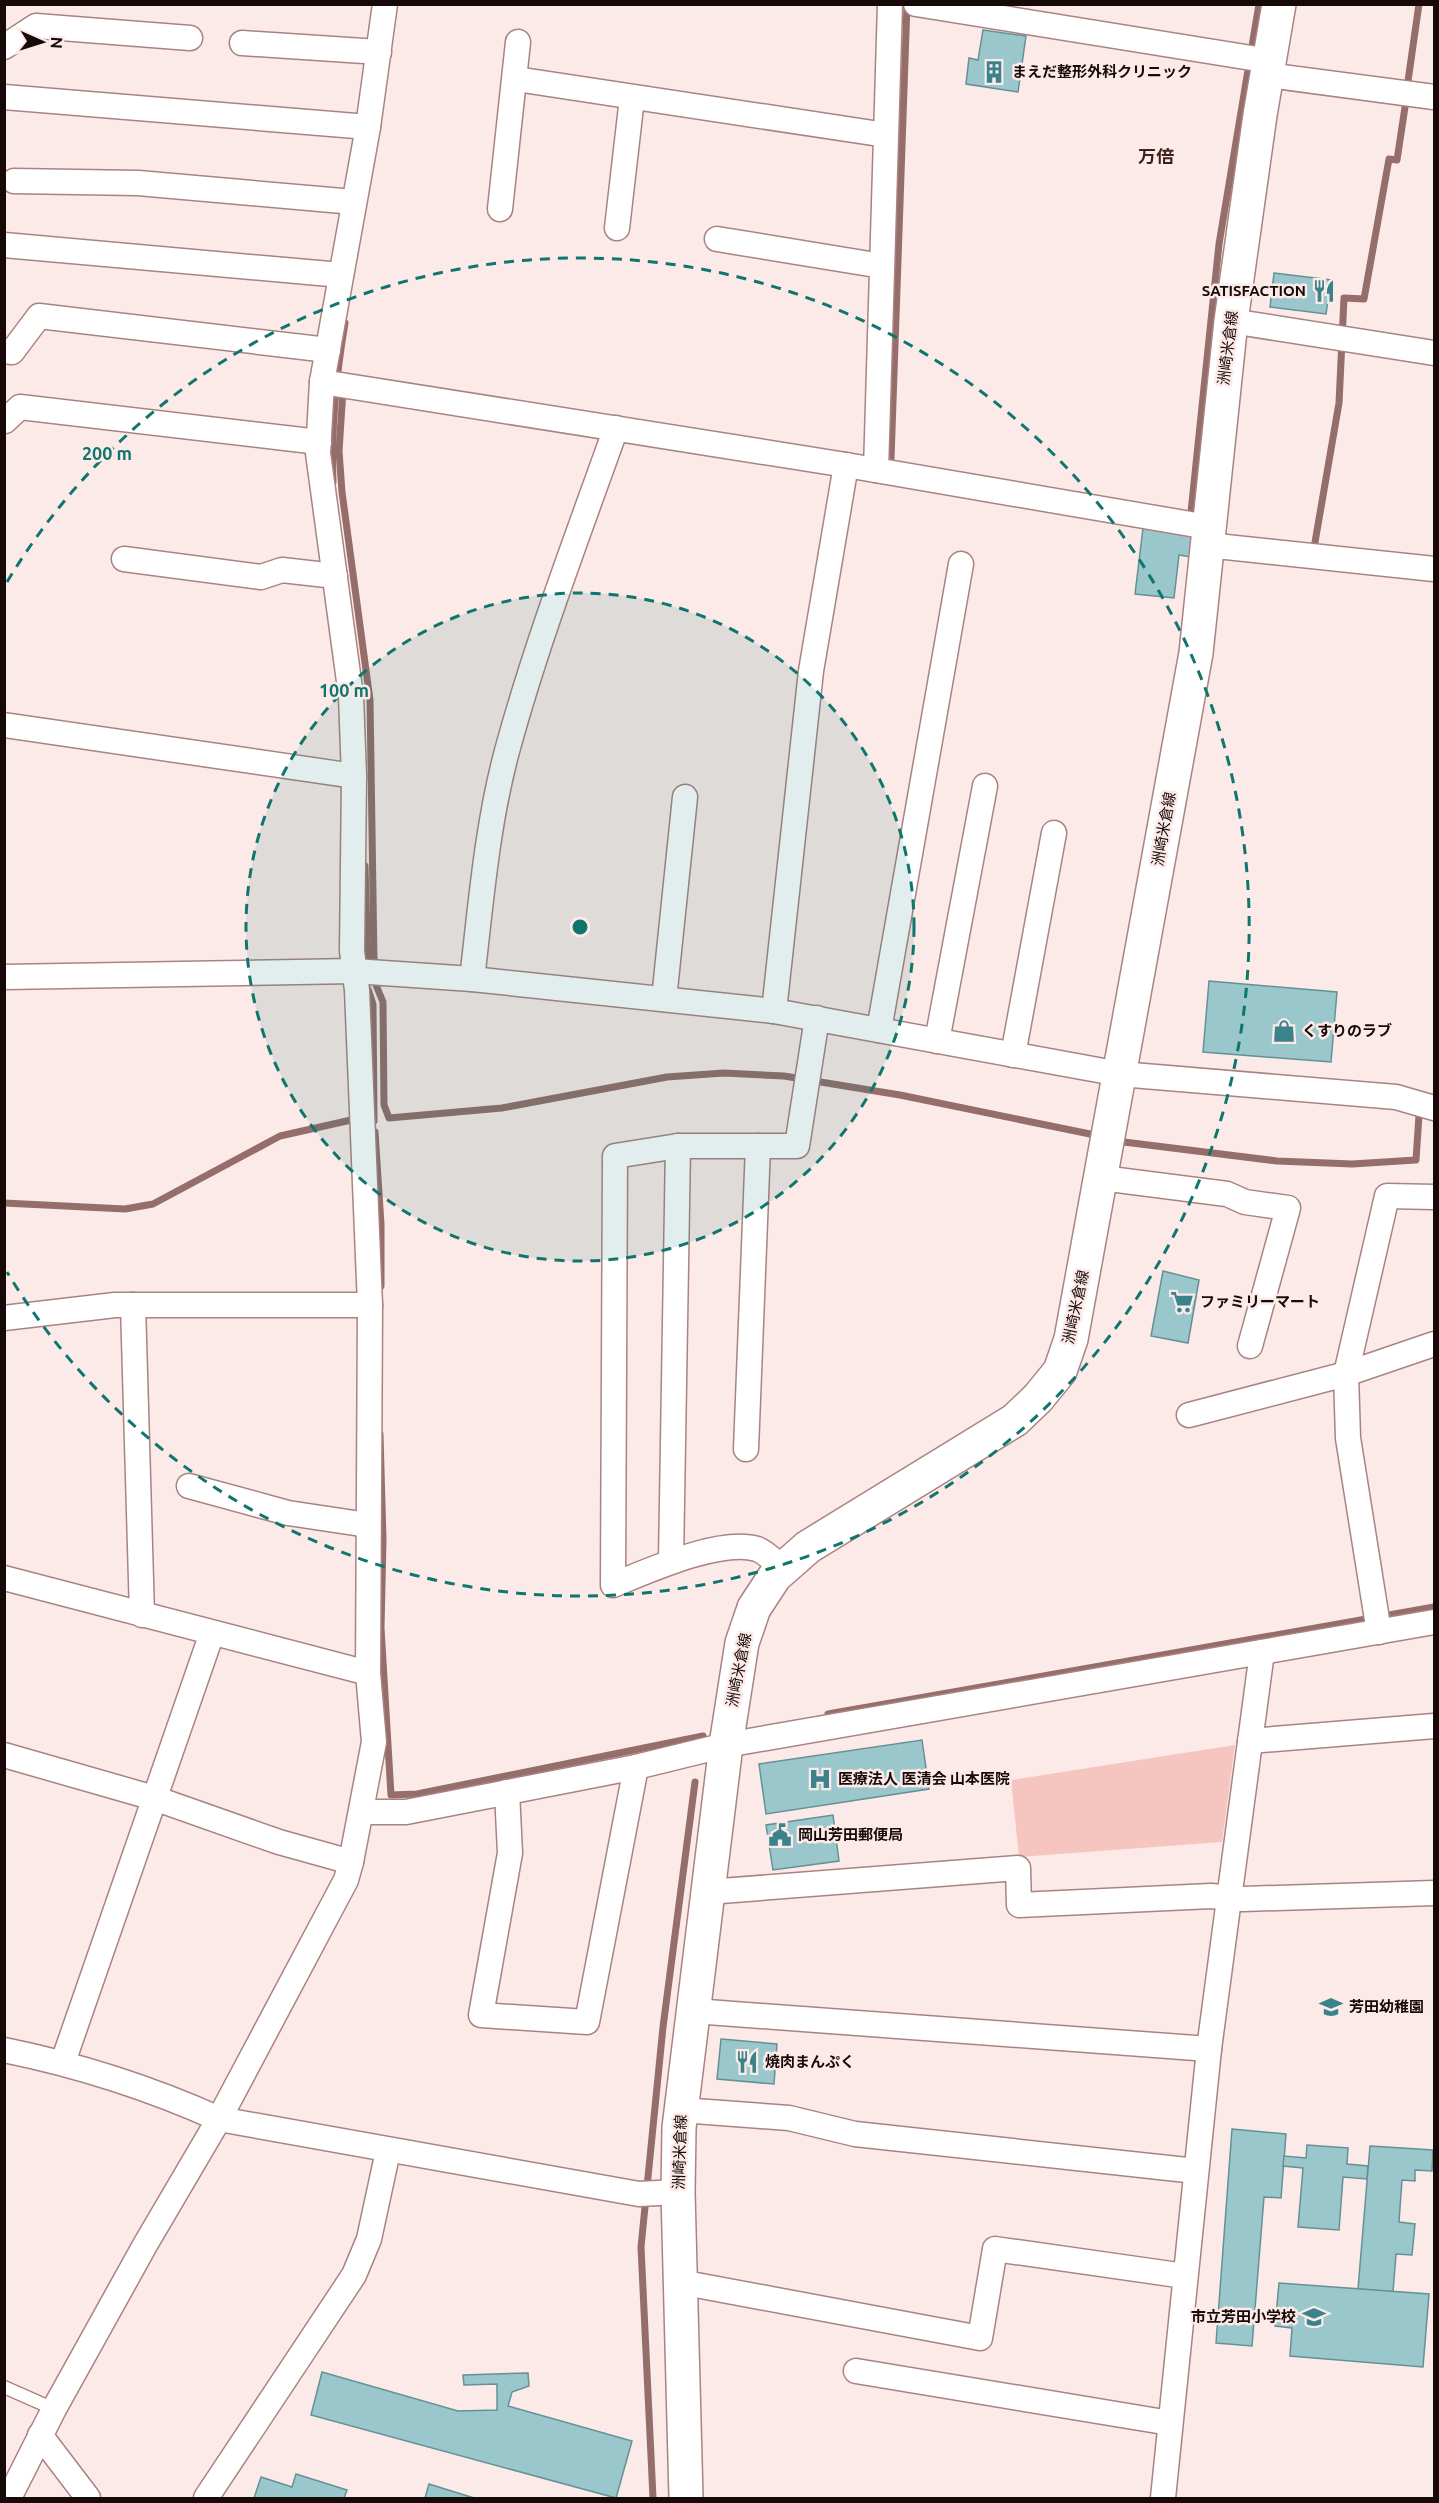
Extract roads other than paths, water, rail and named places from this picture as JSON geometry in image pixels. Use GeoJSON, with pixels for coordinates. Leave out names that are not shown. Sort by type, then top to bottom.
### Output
{"type":"FeatureCollection","features":[{"type":"Feature","properties":{"kind":"main road","name":"洲崎米倉線"},"geometry":{"type":"LineString","coordinates":[[686,2499],[680,2282],[656,2193],[681,2110],[694,2011],[708,1892],[712,1748],[754,1608],[783,1569],[808,1547],[1016,1420],[1060,1371],[1071,1339],[1196,653],[1260,63],[1279,4]]}},
{"type":"Feature","properties":{"kind":"street"},"geometry":{"type":"LineString","coordinates":[[9,2499],[54,2409],[145,2245],[219,2119],[346,1880],[362,1812],[374,1742],[368,1673],[370,1305],[357,990],[364,972],[351,696],[319,442],[334,384],[328,350],[368,127],[385,4]]}},
{"type":"Feature","properties":{"kind":"street"},"geometry":{"type":"LineString","coordinates":[[916,4],[1260,63],[1434,97]]}},
{"type":"Feature","properties":{"kind":"street"},"geometry":{"type":"LineString","coordinates":[[876,470],[888,5]]}},
{"type":"Feature","properties":{"kind":"street"},"geometry":{"type":"LineString","coordinates":[[4,47],[36,27],[190,38]]}},
{"type":"Feature","properties":{"kind":"street"},"geometry":{"type":"LineString","coordinates":[[500,208],[519,42]]}},
{"type":"Feature","properties":{"kind":"street"},"geometry":{"type":"LineString","coordinates":[[242,43],[379,52]]}},
{"type":"Feature","properties":{"kind":"street"},"geometry":{"type":"LineString","coordinates":[[516,79],[886,135]]}},
{"type":"Feature","properties":{"kind":"street"},"geometry":{"type":"LineString","coordinates":[[4,97],[368,127]]}},
{"type":"Feature","properties":{"kind":"street"},"geometry":{"type":"LineString","coordinates":[[617,228],[632,98]]}},
{"type":"Feature","properties":{"kind":"street"},"geometry":{"type":"LineString","coordinates":[[14,181],[138,183],[354,202]]}},
{"type":"Feature","properties":{"kind":"street"},"geometry":{"type":"LineString","coordinates":[[717,239],[882,266]]}},
{"type":"Feature","properties":{"kind":"street"},"geometry":{"type":"LineString","coordinates":[[4,245],[341,275]]}},
{"type":"Feature","properties":{"kind":"street"},"geometry":{"type":"LineString","coordinates":[[4,351],[12,352],[39,316],[328,350]]}},
{"type":"Feature","properties":{"kind":"street"},"geometry":{"type":"LineString","coordinates":[[1231,321],[1434,353]]}},
{"type":"Feature","properties":{"kind":"street"},"geometry":{"type":"LineString","coordinates":[[334,384],[876,470],[1207,536],[1434,569]]}},
{"type":"Feature","properties":{"kind":"street"},"geometry":{"type":"LineString","coordinates":[[5,421],[20,407],[319,442]]}},
{"type":"Feature","properties":{"kind":"street"},"geometry":{"type":"LineString","coordinates":[[472,979],[484,869],[507,752],[544,633],[616,428]]}},
{"type":"Feature","properties":{"kind":"street"},"geometry":{"type":"LineString","coordinates":[[774,1011],[811,670],[846,465]]}},
{"type":"Feature","properties":{"kind":"street"},"geometry":{"type":"LineString","coordinates":[[124,559],[261,577],[282,570],[335,576]]}},
{"type":"Feature","properties":{"kind":"street"},"geometry":{"type":"LineString","coordinates":[[879,1030],[961,564]]}},
{"type":"Feature","properties":{"kind":"street"},"geometry":{"type":"LineString","coordinates":[[4,725],[354,776]]}},
{"type":"Feature","properties":{"kind":"street"},"geometry":{"type":"LineString","coordinates":[[937,1041],[985,786]]}},
{"type":"Feature","properties":{"kind":"street"},"geometry":{"type":"LineString","coordinates":[[664,999],[685,796]]}},
{"type":"Feature","properties":{"kind":"street"},"geometry":{"type":"LineString","coordinates":[[1013,1055],[1054,833]]}},
{"type":"Feature","properties":{"kind":"street"},"geometry":{"type":"LineString","coordinates":[[4,977],[364,972],[472,979],[774,1011],[1120,1074],[1396,1097],[1434,1108]]}},
{"type":"Feature","properties":{"kind":"street"},"geometry":{"type":"LineString","coordinates":[[783,1569],[758,1549],[733,1547],[671,1561],[613,1585],[615,1156],[678,1146],[797,1146],[817,1018]]}},
{"type":"Feature","properties":{"kind":"street"},"geometry":{"type":"LineString","coordinates":[[671,1561],[678,1146]]}},
{"type":"Feature","properties":{"kind":"street"},"geometry":{"type":"LineString","coordinates":[[746,1449],[758,1146]]}},
{"type":"Feature","properties":{"kind":"street"},"geometry":{"type":"LineString","coordinates":[[1102,1178],[1227,1194],[1245,1202],[1288,1208],[1250,1346]]}},
{"type":"Feature","properties":{"kind":"street"},"geometry":{"type":"LineString","coordinates":[[1378,1622],[1348,1438],[1346,1374],[1387,1196],[1434,1197]]}},
{"type":"Feature","properties":{"kind":"street"},"geometry":{"type":"LineString","coordinates":[[4,1318],[133,1305],[370,1305]]}},
{"type":"Feature","properties":{"kind":"street"},"geometry":{"type":"LineString","coordinates":[[133,1305],[142,1615]]}},
{"type":"Feature","properties":{"kind":"street"},"geometry":{"type":"LineString","coordinates":[[1189,1415],[1346,1374],[1434,1344]]}},
{"type":"Feature","properties":{"kind":"street"},"geometry":{"type":"LineString","coordinates":[[189,1486],[288,1513],[368,1525]]}},
{"type":"Feature","properties":{"kind":"street"},"geometry":{"type":"LineString","coordinates":[[4,1578],[368,1673]]}},
{"type":"Feature","properties":{"kind":"street"},"geometry":{"type":"LineString","coordinates":[[362,1812],[406,1812],[636,1767],[712,1748],[1262,1652],[1378,1622],[1434,1622]]}},
{"type":"Feature","properties":{"kind":"street"},"geometry":{"type":"LineString","coordinates":[[63,2062],[212,1633]]}},
{"type":"Feature","properties":{"kind":"street"},"geometry":{"type":"LineString","coordinates":[[1163,2499],[1209,2049],[1262,1652]]}},
{"type":"Feature","properties":{"kind":"street"},"geometry":{"type":"LineString","coordinates":[[1250,1741],[1434,1726]]}},
{"type":"Feature","properties":{"kind":"street"},"geometry":{"type":"LineString","coordinates":[[4,1755],[154,1798],[279,1842],[351,1862]]}},
{"type":"Feature","properties":{"kind":"street"},"geometry":{"type":"LineString","coordinates":[[507,1792],[510,1853],[481,2015],[587,2022],[636,1767]]}},
{"type":"Feature","properties":{"kind":"street"},"geometry":{"type":"LineString","coordinates":[[708,1892],[1018,1868],[1019,1905],[1211,1896],[1434,1893]]}},
{"type":"Feature","properties":{"kind":"street"},"geometry":{"type":"LineString","coordinates":[[694,2011],[1209,2049]]}},
{"type":"Feature","properties":{"kind":"street"},"geometry":{"type":"LineString","coordinates":[[4,2050],[63,2062],[174,2099],[219,2119],[388,2151],[656,2193]]}},
{"type":"Feature","properties":{"kind":"street"},"geometry":{"type":"LineString","coordinates":[[681,2110],[789,2118],[855,2134],[1196,2171]]}},
{"type":"Feature","properties":{"kind":"street"},"geometry":{"type":"LineString","coordinates":[[206,2499],[354,2275],[369,2239],[388,2151]]}},
{"type":"Feature","properties":{"kind":"street"},"geometry":{"type":"LineString","coordinates":[[680,2282],[980,2338],[995,2249],[1185,2276]]}},
{"type":"Feature","properties":{"kind":"street"},"geometry":{"type":"LineString","coordinates":[[856,2371],[1170,2423]]}},
{"type":"Feature","properties":{"kind":"street"},"geometry":{"type":"LineString","coordinates":[[40,2435],[88,2499]]}},
{"type":"Feature","properties":{"kind":"lane"},"geometry":{"type":"LineString","coordinates":[[4,2387],[54,2409]]}},
{"type":"Feature","properties":{"kind":"waterway"},"geometry":{"type":"LineString","coordinates":[[891,459],[907,4]]}},
{"type":"Feature","properties":{"kind":"waterway"},"geometry":{"type":"LineString","coordinates":[[1191,512],[1219,244],[1259,4]]}},
{"type":"Feature","properties":{"kind":"waterway"},"geometry":{"type":"LineString","coordinates":[[1408,81],[1419,4]]}},
{"type":"Feature","properties":{"kind":"waterway"},"geometry":{"type":"LineString","coordinates":[[1314,548],[1339,403],[1344,298],[1364,299],[1389,159],[1397,160],[1405,107]]}},
{"type":"Feature","properties":{"kind":"waterway"},"geometry":{"type":"LineString","coordinates":[[333,482],[335,402],[345,323]]}},
{"type":"Feature","properties":{"kind":"waterway"},"geometry":{"type":"LineString","coordinates":[[343,390],[339,451],[342,492],[370,700],[374,959],[376,985],[383,1002],[384,1105],[389,1118],[502,1108],[667,1077],[724,1073],[784,1076],[900,1095],[1090,1134]]}},
{"type":"Feature","properties":{"kind":"waterway"},"geometry":{"type":"LineString","coordinates":[[365,866],[368,969]]}},
{"type":"Feature","properties":{"kind":"waterway"},"geometry":{"type":"LineString","coordinates":[[368,989],[373,1004],[374,1121]]}},
{"type":"Feature","properties":{"kind":"waterway"},"geometry":{"type":"LineString","coordinates":[[1124,1142],[1277,1161],[1352,1164],[1416,1160],[1419,1115]]}},
{"type":"Feature","properties":{"kind":"waterway"},"geometry":{"type":"LineString","coordinates":[[4,1203],[125,1209],[153,1204],[280,1136],[360,1118]]}},
{"type":"Feature","properties":{"kind":"waterway"},"geometry":{"type":"LineString","coordinates":[[375,1132],[381,1224],[381,1286]]}},
{"type":"Feature","properties":{"kind":"waterway"},"geometry":{"type":"LineString","coordinates":[[380,1434],[383,1540],[381,1628],[391,1795],[417,1794],[703,1736]]}},
{"type":"Feature","properties":{"kind":"waterway"},"geometry":{"type":"LineString","coordinates":[[828,1714],[1434,1607]]}},
{"type":"Feature","properties":{"kind":"waterway"},"geometry":{"type":"LineString","coordinates":[[653,2498],[641,2247],[663,2027],[695,1782]]}},
{"type":"Feature","properties":{"kind":"place","name":"まえだ整形外科クリニック"},"geometry":{"type":"Point","coordinates":[994,72]}},
{"type":"Feature","properties":{"kind":"place","name":"SATISFACTION"},"geometry":{"type":"Point","coordinates":[1324,291]}},
{"type":"Feature","properties":{"kind":"place","name":"くすりのラブ"},"geometry":{"type":"Point","coordinates":[1284,1031]}},
{"type":"Feature","properties":{"kind":"place","name":"ファミリーマート"},"geometry":{"type":"Point","coordinates":[1182,1302]}},
{"type":"Feature","properties":{"kind":"place","name":"医療法人 医清会 山本医院"},"geometry":{"type":"Point","coordinates":[820,1779]}},
{"type":"Feature","properties":{"kind":"place","name":"岡山芳田郵便局"},"geometry":{"type":"Point","coordinates":[780,1835]}},
{"type":"Feature","properties":{"kind":"place","name":"芳田幼稚園"},"geometry":{"type":"Point","coordinates":[1331,2007]}},
{"type":"Feature","properties":{"kind":"place","name":"焼肉まんぷく"},"geometry":{"type":"Point","coordinates":[747,2062]}},
{"type":"Feature","properties":{"kind":"place","name":"市立芳田小学校"},"geometry":{"type":"Point","coordinates":[1314,2317]}},
{"type":"Feature","properties":{"kind":"district","name":"万倍"},"geometry":{"type":"Point","coordinates":[1156,157]}}]}
